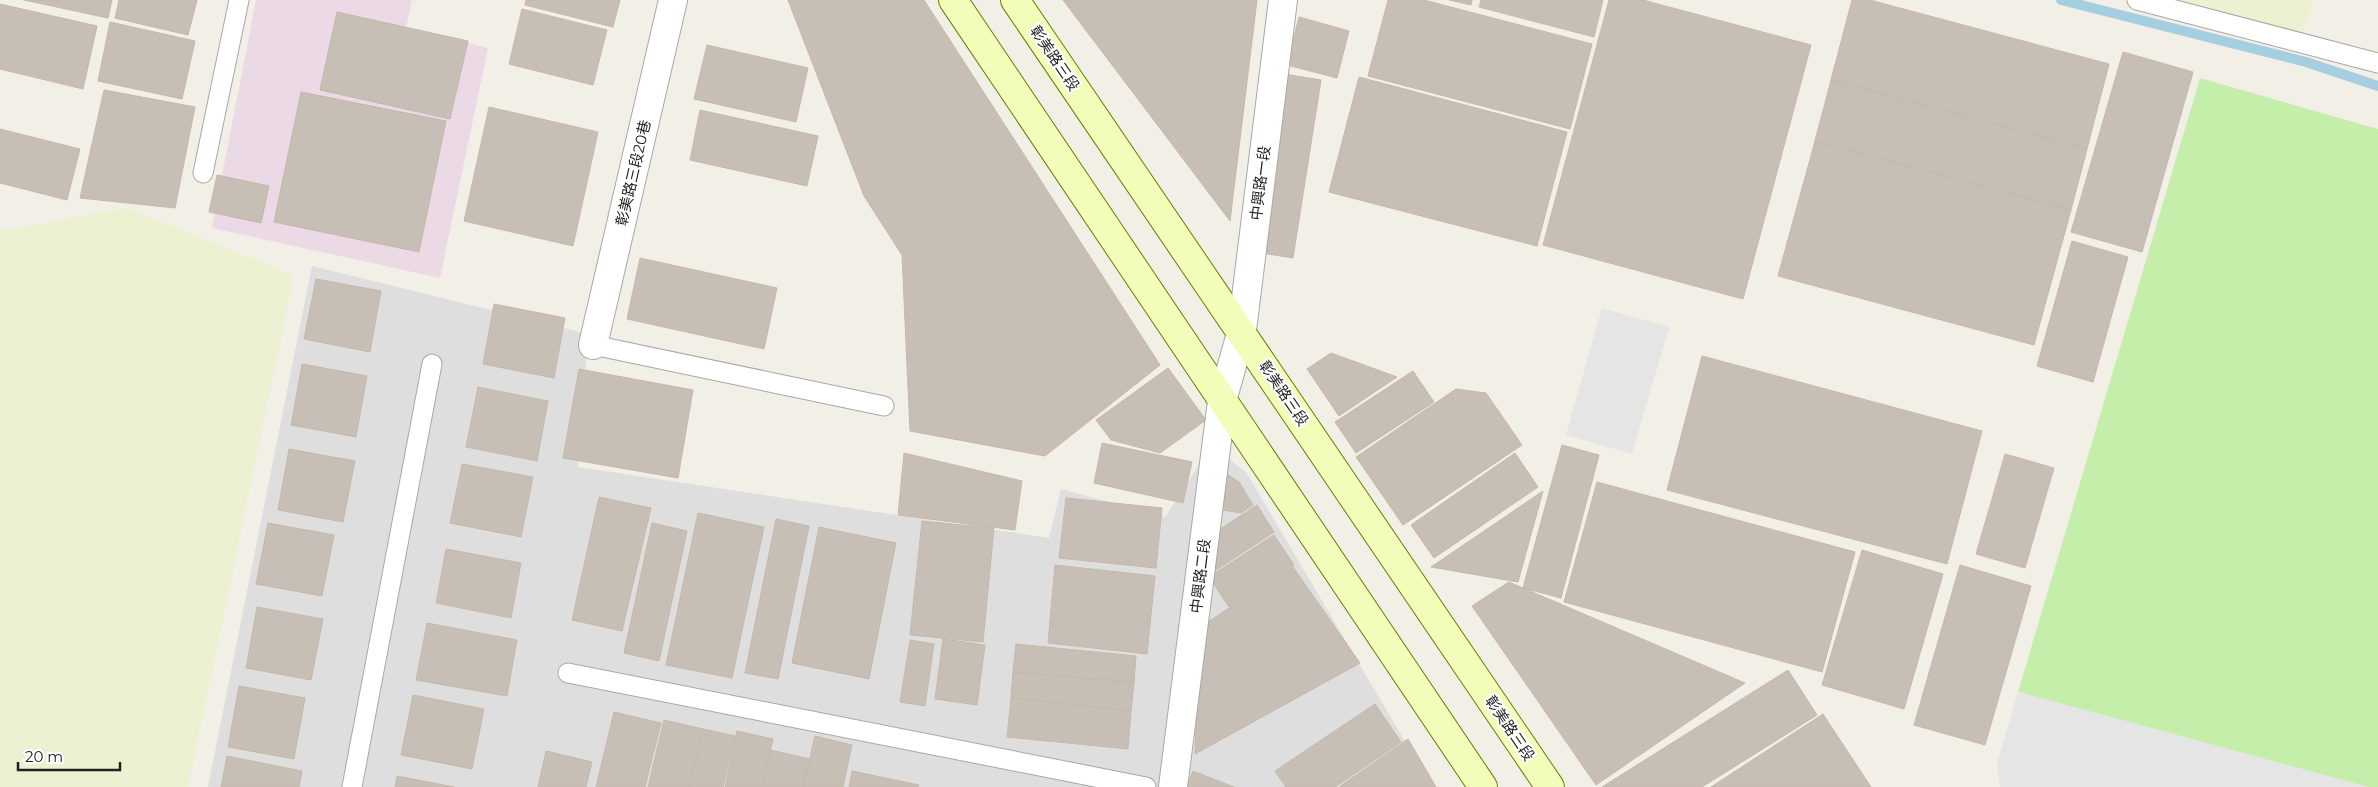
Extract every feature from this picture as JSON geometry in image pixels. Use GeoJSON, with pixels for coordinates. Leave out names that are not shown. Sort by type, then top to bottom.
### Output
{"type":"FeatureCollection","features":[{"type":"Feature","properties":{"kind":"main road"},"geometry":{"type":"LineString","coordinates":[[953,0],[1103,220],[1222,401],[1483,787]]}},
{"type":"Feature","properties":{"kind":"main road","name":"彰美路三段"},"geometry":{"type":"LineString","coordinates":[[1016,0],[1242,330],[1550,787]]}},
{"type":"Feature","properties":{"kind":"street","name":"彰美路三段20巷"},"geometry":{"type":"LineString","coordinates":[[593,345],[673,0]]}},
{"type":"Feature","properties":{"kind":"street","name":"中興路一段"},"geometry":{"type":"LineString","coordinates":[[1232,365],[1242,330],[1282,0]]}},
{"type":"Feature","properties":{"kind":"street","name":"中興路二段"},"geometry":{"type":"LineString","coordinates":[[1173,787],[1222,401],[1232,365]]}},
{"type":"Feature","properties":{"kind":"lane"},"geometry":{"type":"LineString","coordinates":[[203,172],[239,0]]}},
{"type":"Feature","properties":{"kind":"lane"},"geometry":{"type":"LineString","coordinates":[[2137,0],[2378,63]]}},
{"type":"Feature","properties":{"kind":"lane"},"geometry":{"type":"LineString","coordinates":[[593,345],[884,406]]}},
{"type":"Feature","properties":{"kind":"lane"},"geometry":{"type":"LineString","coordinates":[[352,787],[432,364]]}},
{"type":"Feature","properties":{"kind":"lane"},"geometry":{"type":"LineString","coordinates":[[568,673],[1146,787]]}},
{"type":"Feature","properties":{"kind":"shaded area"},"geometry":{"type":"Polygon","coordinates":[[[256,0],[412,0],[406,28],[488,48],[440,278],[212,228],[256,0]]]}},
{"type":"Feature","properties":{"kind":"shaded area"},"geometry":{"type":"Polygon","coordinates":[[[312,266],[588,334],[578,467],[1049,538],[1061,489],[1165,517],[1211,446],[1246,472],[1432,787],[208,787],[312,266]]]}},
{"type":"Feature","properties":{"kind":"shaded area"},"geometry":{"type":"Polygon","coordinates":[[[1602,308],[1669,327],[1632,454],[1566,435],[1602,308]]]}},
{"type":"Feature","properties":{"kind":"shaded area"},"geometry":{"type":"Polygon","coordinates":[[[2018,692],[2368,787],[2000,787],[1997,764],[2018,692]]]}},
{"type":"Feature","properties":{"kind":"green space"},"geometry":{"type":"Polygon","coordinates":[[[2146,0],[2314,0],[2299,44],[2146,0]]]}},
{"type":"Feature","properties":{"kind":"green space"},"geometry":{"type":"Polygon","coordinates":[[[2200,78],[2378,129],[2378,787],[2368,787],[2018,692],[2200,78]]]}},
{"type":"Feature","properties":{"kind":"green space"},"geometry":{"type":"Polygon","coordinates":[[[127,208],[294,275],[188,787],[0,787],[0,231],[127,208]]]}},
{"type":"Feature","properties":{"kind":"building"},"geometry":{"type":"Polygon","coordinates":[[[24,0],[112,0],[108,18],[24,0]]]}},
{"type":"Feature","properties":{"kind":"building"},"geometry":{"type":"Polygon","coordinates":[[[119,0],[197,0],[188,35],[115,18],[119,0]]]}},
{"type":"Feature","properties":{"kind":"building"},"geometry":{"type":"Polygon","coordinates":[[[526,0],[620,0],[613,27],[525,5],[526,0]]]}},
{"type":"Feature","properties":{"kind":"building"},"geometry":{"type":"Polygon","coordinates":[[[788,0],[924,0],[1160,365],[1045,456],[910,431],[902,255],[864,196],[788,0]]]}},
{"type":"Feature","properties":{"kind":"building"},"geometry":{"type":"Polygon","coordinates":[[[1063,0],[1257,0],[1230,221],[1063,0]]]}},
{"type":"Feature","properties":{"kind":"building"},"geometry":{"type":"Polygon","coordinates":[[[1388,0],[1424,0],[1592,44],[1570,129],[1368,76],[1388,0]]]}},
{"type":"Feature","properties":{"kind":"building"},"geometry":{"type":"Polygon","coordinates":[[[1449,0],[1472,0],[1471,5],[1449,0]]]}},
{"type":"Feature","properties":{"kind":"building"},"geometry":{"type":"Polygon","coordinates":[[[1481,0],[1603,0],[1594,37],[1479,7],[1481,0]]]}},
{"type":"Feature","properties":{"kind":"building"},"geometry":{"type":"Polygon","coordinates":[[[1609,0],[1643,0],[1811,45],[1743,299],[1543,245],[1609,0]]]}},
{"type":"Feature","properties":{"kind":"building"},"geometry":{"type":"Polygon","coordinates":[[[1852,0],[1870,0],[2109,64],[2087,149],[1831,80],[1852,0]]]}},
{"type":"Feature","properties":{"kind":"building"},"geometry":{"type":"Polygon","coordinates":[[[0,4],[97,26],[83,89],[0,69],[0,4]]]}},
{"type":"Feature","properties":{"kind":"building"},"geometry":{"type":"Polygon","coordinates":[[[522,9],[607,30],[593,85],[509,64],[522,9]]]}},
{"type":"Feature","properties":{"kind":"building"},"geometry":{"type":"Polygon","coordinates":[[[337,12],[468,41],[450,119],[320,90],[337,12]]]}},
{"type":"Feature","properties":{"kind":"building"},"geometry":{"type":"Polygon","coordinates":[[[1299,17],[1349,31],[1337,78],[1287,65],[1299,17]]]}},
{"type":"Feature","properties":{"kind":"building"},"geometry":{"type":"Polygon","coordinates":[[[110,22],[195,41],[182,99],[98,81],[110,22]]]}},
{"type":"Feature","properties":{"kind":"building"},"geometry":{"type":"Polygon","coordinates":[[[707,45],[808,68],[796,122],[694,99],[707,45]]]}},
{"type":"Feature","properties":{"kind":"building"},"geometry":{"type":"Polygon","coordinates":[[[2123,52],[2193,72],[2142,252],[2071,232],[2123,52]]]}},
{"type":"Feature","properties":{"kind":"building"},"geometry":{"type":"Polygon","coordinates":[[[1284,74],[1321,80],[1293,258],[1255,252],[1284,74]]]}},
{"type":"Feature","properties":{"kind":"building"},"geometry":{"type":"Polygon","coordinates":[[[1359,77],[1567,132],[1537,246],[1329,192],[1359,77]]]}},
{"type":"Feature","properties":{"kind":"building"},"geometry":{"type":"Polygon","coordinates":[[[1831,80],[2087,149],[2071,210],[1815,141],[1831,80]]]}},
{"type":"Feature","properties":{"kind":"building"},"geometry":{"type":"Polygon","coordinates":[[[104,90],[195,107],[175,208],[80,198],[104,90]]]}},
{"type":"Feature","properties":{"kind":"building"},"geometry":{"type":"Polygon","coordinates":[[[301,92],[446,121],[419,252],[274,222],[301,92]]]}},
{"type":"Feature","properties":{"kind":"building"},"geometry":{"type":"Polygon","coordinates":[[[489,107],[598,132],[573,246],[464,221],[489,107]]]}},
{"type":"Feature","properties":{"kind":"building"},"geometry":{"type":"Polygon","coordinates":[[[700,110],[818,136],[807,186],[690,160],[700,110]]]}},
{"type":"Feature","properties":{"kind":"building"},"geometry":{"type":"Polygon","coordinates":[[[0,129],[80,149],[67,200],[0,183],[0,129]]]}},
{"type":"Feature","properties":{"kind":"building"},"geometry":{"type":"Polygon","coordinates":[[[1815,141],[2071,210],[2034,345],[1778,276],[1815,141]]]}},
{"type":"Feature","properties":{"kind":"building"},"geometry":{"type":"Polygon","coordinates":[[[217,175],[269,186],[261,223],[209,212],[217,175]]]}},
{"type":"Feature","properties":{"kind":"building"},"geometry":{"type":"Polygon","coordinates":[[[2072,241],[2128,257],[2093,382],[2037,366],[2072,241]]]}},
{"type":"Feature","properties":{"kind":"building"},"geometry":{"type":"Polygon","coordinates":[[[640,258],[777,288],[764,349],[627,319],[640,258]]]}},
{"type":"Feature","properties":{"kind":"building"},"geometry":{"type":"Polygon","coordinates":[[[316,279],[381,291],[370,352],[304,339],[316,279]]]}},
{"type":"Feature","properties":{"kind":"building"},"geometry":{"type":"Polygon","coordinates":[[[494,304],[565,318],[554,378],[483,364],[494,304]]]}},
{"type":"Feature","properties":{"kind":"building"},"geometry":{"type":"Polygon","coordinates":[[[1331,353],[1397,377],[1339,416],[1307,369],[1331,353]]]}},
{"type":"Feature","properties":{"kind":"building"},"geometry":{"type":"Polygon","coordinates":[[[1702,356],[1982,431],[1947,564],[1667,490],[1702,356]]]}},
{"type":"Feature","properties":{"kind":"building"},"geometry":{"type":"Polygon","coordinates":[[[302,364],[367,376],[356,437],[291,425],[302,364]]]}},
{"type":"Feature","properties":{"kind":"building"},"geometry":{"type":"Polygon","coordinates":[[[1168,368],[1206,420],[1160,453],[1111,440],[1096,420],[1168,368]]]}},
{"type":"Feature","properties":{"kind":"building"},"geometry":{"type":"Polygon","coordinates":[[[579,369],[693,390],[678,478],[563,458],[579,369]]]}},
{"type":"Feature","properties":{"kind":"building"},"geometry":{"type":"Polygon","coordinates":[[[1413,371],[1434,402],[1356,453],[1335,422],[1413,371]]]}},
{"type":"Feature","properties":{"kind":"building"},"geometry":{"type":"Polygon","coordinates":[[[478,387],[548,401],[537,461],[466,447],[478,387]]]}},
{"type":"Feature","properties":{"kind":"building"},"geometry":{"type":"Polygon","coordinates":[[[1456,389],[1486,393],[1522,445],[1403,525],[1356,457],[1456,389]]]}},
{"type":"Feature","properties":{"kind":"building"},"geometry":{"type":"Polygon","coordinates":[[[1102,443],[1192,462],[1183,503],[1094,483],[1102,443]]]}},
{"type":"Feature","properties":{"kind":"building"},"geometry":{"type":"Polygon","coordinates":[[[1562,445],[1599,455],[1561,598],[1523,588],[1562,445]]]}},
{"type":"Feature","properties":{"kind":"building"},"geometry":{"type":"Polygon","coordinates":[[[289,449],[355,461],[343,522],[278,510],[289,449]]]}},
{"type":"Feature","properties":{"kind":"building"},"geometry":{"type":"Polygon","coordinates":[[[904,453],[1022,481],[1015,530],[898,515],[904,453]]]}},
{"type":"Feature","properties":{"kind":"building"},"geometry":{"type":"Polygon","coordinates":[[[1515,453],[1538,487],[1434,558],[1411,525],[1515,453]]]}},
{"type":"Feature","properties":{"kind":"building"},"geometry":{"type":"Polygon","coordinates":[[[2005,454],[2054,468],[2025,568],[1976,554],[2005,454]]]}},
{"type":"Feature","properties":{"kind":"building"},"geometry":{"type":"Polygon","coordinates":[[[462,464],[533,477],[521,537],[450,523],[462,464]]]}},
{"type":"Feature","properties":{"kind":"building"},"geometry":{"type":"Polygon","coordinates":[[[1222,471],[1239,482],[1253,505],[1241,513],[1217,509],[1222,471]]]}},
{"type":"Feature","properties":{"kind":"building"},"geometry":{"type":"Polygon","coordinates":[[[1597,482],[1855,552],[1822,672],[1564,602],[1597,482]]]}},
{"type":"Feature","properties":{"kind":"building"},"geometry":{"type":"Polygon","coordinates":[[[1543,491],[1518,582],[1431,567],[1543,491]]]}},
{"type":"Feature","properties":{"kind":"building"},"geometry":{"type":"Polygon","coordinates":[[[599,497],[651,508],[622,631],[572,620],[599,497]]]}},
{"type":"Feature","properties":{"kind":"building"},"geometry":{"type":"Polygon","coordinates":[[[1066,498],[1162,508],[1156,568],[1059,558],[1066,498]]]}},
{"type":"Feature","properties":{"kind":"building"},"geometry":{"type":"Polygon","coordinates":[[[1257,505],[1274,532],[1207,576],[1208,537],[1257,505]]]}},
{"type":"Feature","properties":{"kind":"building"},"geometry":{"type":"Polygon","coordinates":[[[698,513],[764,527],[732,678],[666,665],[698,513]]]}},
{"type":"Feature","properties":{"kind":"building"},"geometry":{"type":"Polygon","coordinates":[[[776,519],[809,526],[778,679],[745,673],[776,519]]]}},
{"type":"Feature","properties":{"kind":"building"},"geometry":{"type":"Polygon","coordinates":[[[922,521],[994,528],[983,642],[910,635],[922,521]]]}},
{"type":"Feature","properties":{"kind":"building"},"geometry":{"type":"Polygon","coordinates":[[[268,523],[334,535],[322,596],[256,584],[268,523]]]}},
{"type":"Feature","properties":{"kind":"building"},"geometry":{"type":"Polygon","coordinates":[[[652,523],[687,531],[659,661],[624,653],[652,523]]]}},
{"type":"Feature","properties":{"kind":"building"},"geometry":{"type":"Polygon","coordinates":[[[819,527],[896,543],[869,679],[792,663],[819,527]]]}},
{"type":"Feature","properties":{"kind":"building"},"geometry":{"type":"Polygon","coordinates":[[[1274,535],[1294,565],[1229,607],[1209,577],[1274,535]]]}},
{"type":"Feature","properties":{"kind":"building"},"geometry":{"type":"Polygon","coordinates":[[[446,549],[521,563],[511,618],[436,603],[446,549]]]}},
{"type":"Feature","properties":{"kind":"building"},"geometry":{"type":"Polygon","coordinates":[[[1862,550],[1943,574],[1904,709],[1822,685],[1862,550]]]}},
{"type":"Feature","properties":{"kind":"building"},"geometry":{"type":"Polygon","coordinates":[[[1055,565],[1155,576],[1147,654],[1048,643],[1055,565]]]}},
{"type":"Feature","properties":{"kind":"building"},"geometry":{"type":"Polygon","coordinates":[[[1960,565],[2031,586],[1985,745],[1914,725],[1960,565]]]}},
{"type":"Feature","properties":{"kind":"building"},"geometry":{"type":"Polygon","coordinates":[[[1293,567],[1360,663],[1195,754],[1200,627],[1293,567]]]}},
{"type":"Feature","properties":{"kind":"building"},"geometry":{"type":"Polygon","coordinates":[[[1509,582],[1745,683],[1596,785],[1472,606],[1509,582]]]}},
{"type":"Feature","properties":{"kind":"building"},"geometry":{"type":"Polygon","coordinates":[[[257,607],[323,619],[311,680],[246,668],[257,607]]]}},
{"type":"Feature","properties":{"kind":"building"},"geometry":{"type":"Polygon","coordinates":[[[427,623],[517,640],[507,696],[416,680],[427,623]]]}},
{"type":"Feature","properties":{"kind":"building"},"geometry":{"type":"Polygon","coordinates":[[[943,639],[985,645],[977,705],[935,699],[943,639]]]}},
{"type":"Feature","properties":{"kind":"building"},"geometry":{"type":"Polygon","coordinates":[[[910,640],[934,644],[925,706],[900,702],[910,640]]]}},
{"type":"Feature","properties":{"kind":"building"},"geometry":{"type":"Polygon","coordinates":[[[1016,644],[1136,656],[1134,682],[1013,672],[1016,644]]]}},
{"type":"Feature","properties":{"kind":"building"},"geometry":{"type":"Polygon","coordinates":[[[1788,670],[1817,715],[1702,787],[1602,787],[1788,670]]]}},
{"type":"Feature","properties":{"kind":"building"},"geometry":{"type":"Polygon","coordinates":[[[1013,672],[1134,682],[1131,711],[1011,698],[1013,672]]]}},
{"type":"Feature","properties":{"kind":"building"},"geometry":{"type":"Polygon","coordinates":[[[239,686],[305,698],[294,759],[228,747],[239,686]]]}},
{"type":"Feature","properties":{"kind":"building"},"geometry":{"type":"Polygon","coordinates":[[[413,695],[484,709],[472,769],[401,755],[413,695]]]}},
{"type":"Feature","properties":{"kind":"building"},"geometry":{"type":"Polygon","coordinates":[[[1011,698],[1131,711],[1128,749],[1007,737],[1011,698]]]}},
{"type":"Feature","properties":{"kind":"building"},"geometry":{"type":"Polygon","coordinates":[[[1375,704],[1401,742],[1335,787],[1286,787],[1275,771],[1375,704]]]}},
{"type":"Feature","properties":{"kind":"building"},"geometry":{"type":"Polygon","coordinates":[[[614,712],[661,723],[645,787],[596,787],[614,712]]]}},
{"type":"Feature","properties":{"kind":"building"},"geometry":{"type":"Polygon","coordinates":[[[1823,714],[1871,787],[1711,787],[1823,714]]]}},
{"type":"Feature","properties":{"kind":"building"},"geometry":{"type":"Polygon","coordinates":[[[664,720],[703,729],[689,787],[648,787],[664,720]]]}},
{"type":"Feature","properties":{"kind":"building"},"geometry":{"type":"Polygon","coordinates":[[[703,729],[735,736],[723,787],[689,787],[703,729]]]}},
{"type":"Feature","properties":{"kind":"building"},"geometry":{"type":"Polygon","coordinates":[[[737,731],[773,739],[762,787],[725,787],[737,731]]]}},
{"type":"Feature","properties":{"kind":"building"},"geometry":{"type":"Polygon","coordinates":[[[815,736],[852,745],[843,787],[803,787],[815,736]]]}},
{"type":"Feature","properties":{"kind":"building"},"geometry":{"type":"Polygon","coordinates":[[[1408,739],[1436,787],[1339,787],[1408,739]]]}},
{"type":"Feature","properties":{"kind":"building"},"geometry":{"type":"Polygon","coordinates":[[[770,750],[810,759],[803,787],[762,787],[770,750]]]}},
{"type":"Feature","properties":{"kind":"building"},"geometry":{"type":"Polygon","coordinates":[[[546,751],[592,762],[586,787],[538,787],[546,751]]]}},
{"type":"Feature","properties":{"kind":"building"},"geometry":{"type":"Polygon","coordinates":[[[227,756],[302,771],[299,787],[221,787],[227,756]]]}},
{"type":"Feature","properties":{"kind":"building"},"geometry":{"type":"Polygon","coordinates":[[[852,771],[919,785],[918,787],[849,787],[852,771]]]}},
{"type":"Feature","properties":{"kind":"building"},"geometry":{"type":"Polygon","coordinates":[[[1193,771],[1234,787],[1187,787],[1193,771]]]}},
{"type":"Feature","properties":{"kind":"building"},"geometry":{"type":"Polygon","coordinates":[[[397,776],[454,787],[395,787],[397,776]]]}},
{"type":"Feature","properties":{"kind":"waterway"},"geometry":{"type":"LineString","coordinates":[[2061,0],[2306,62],[2378,86]]}}]}
